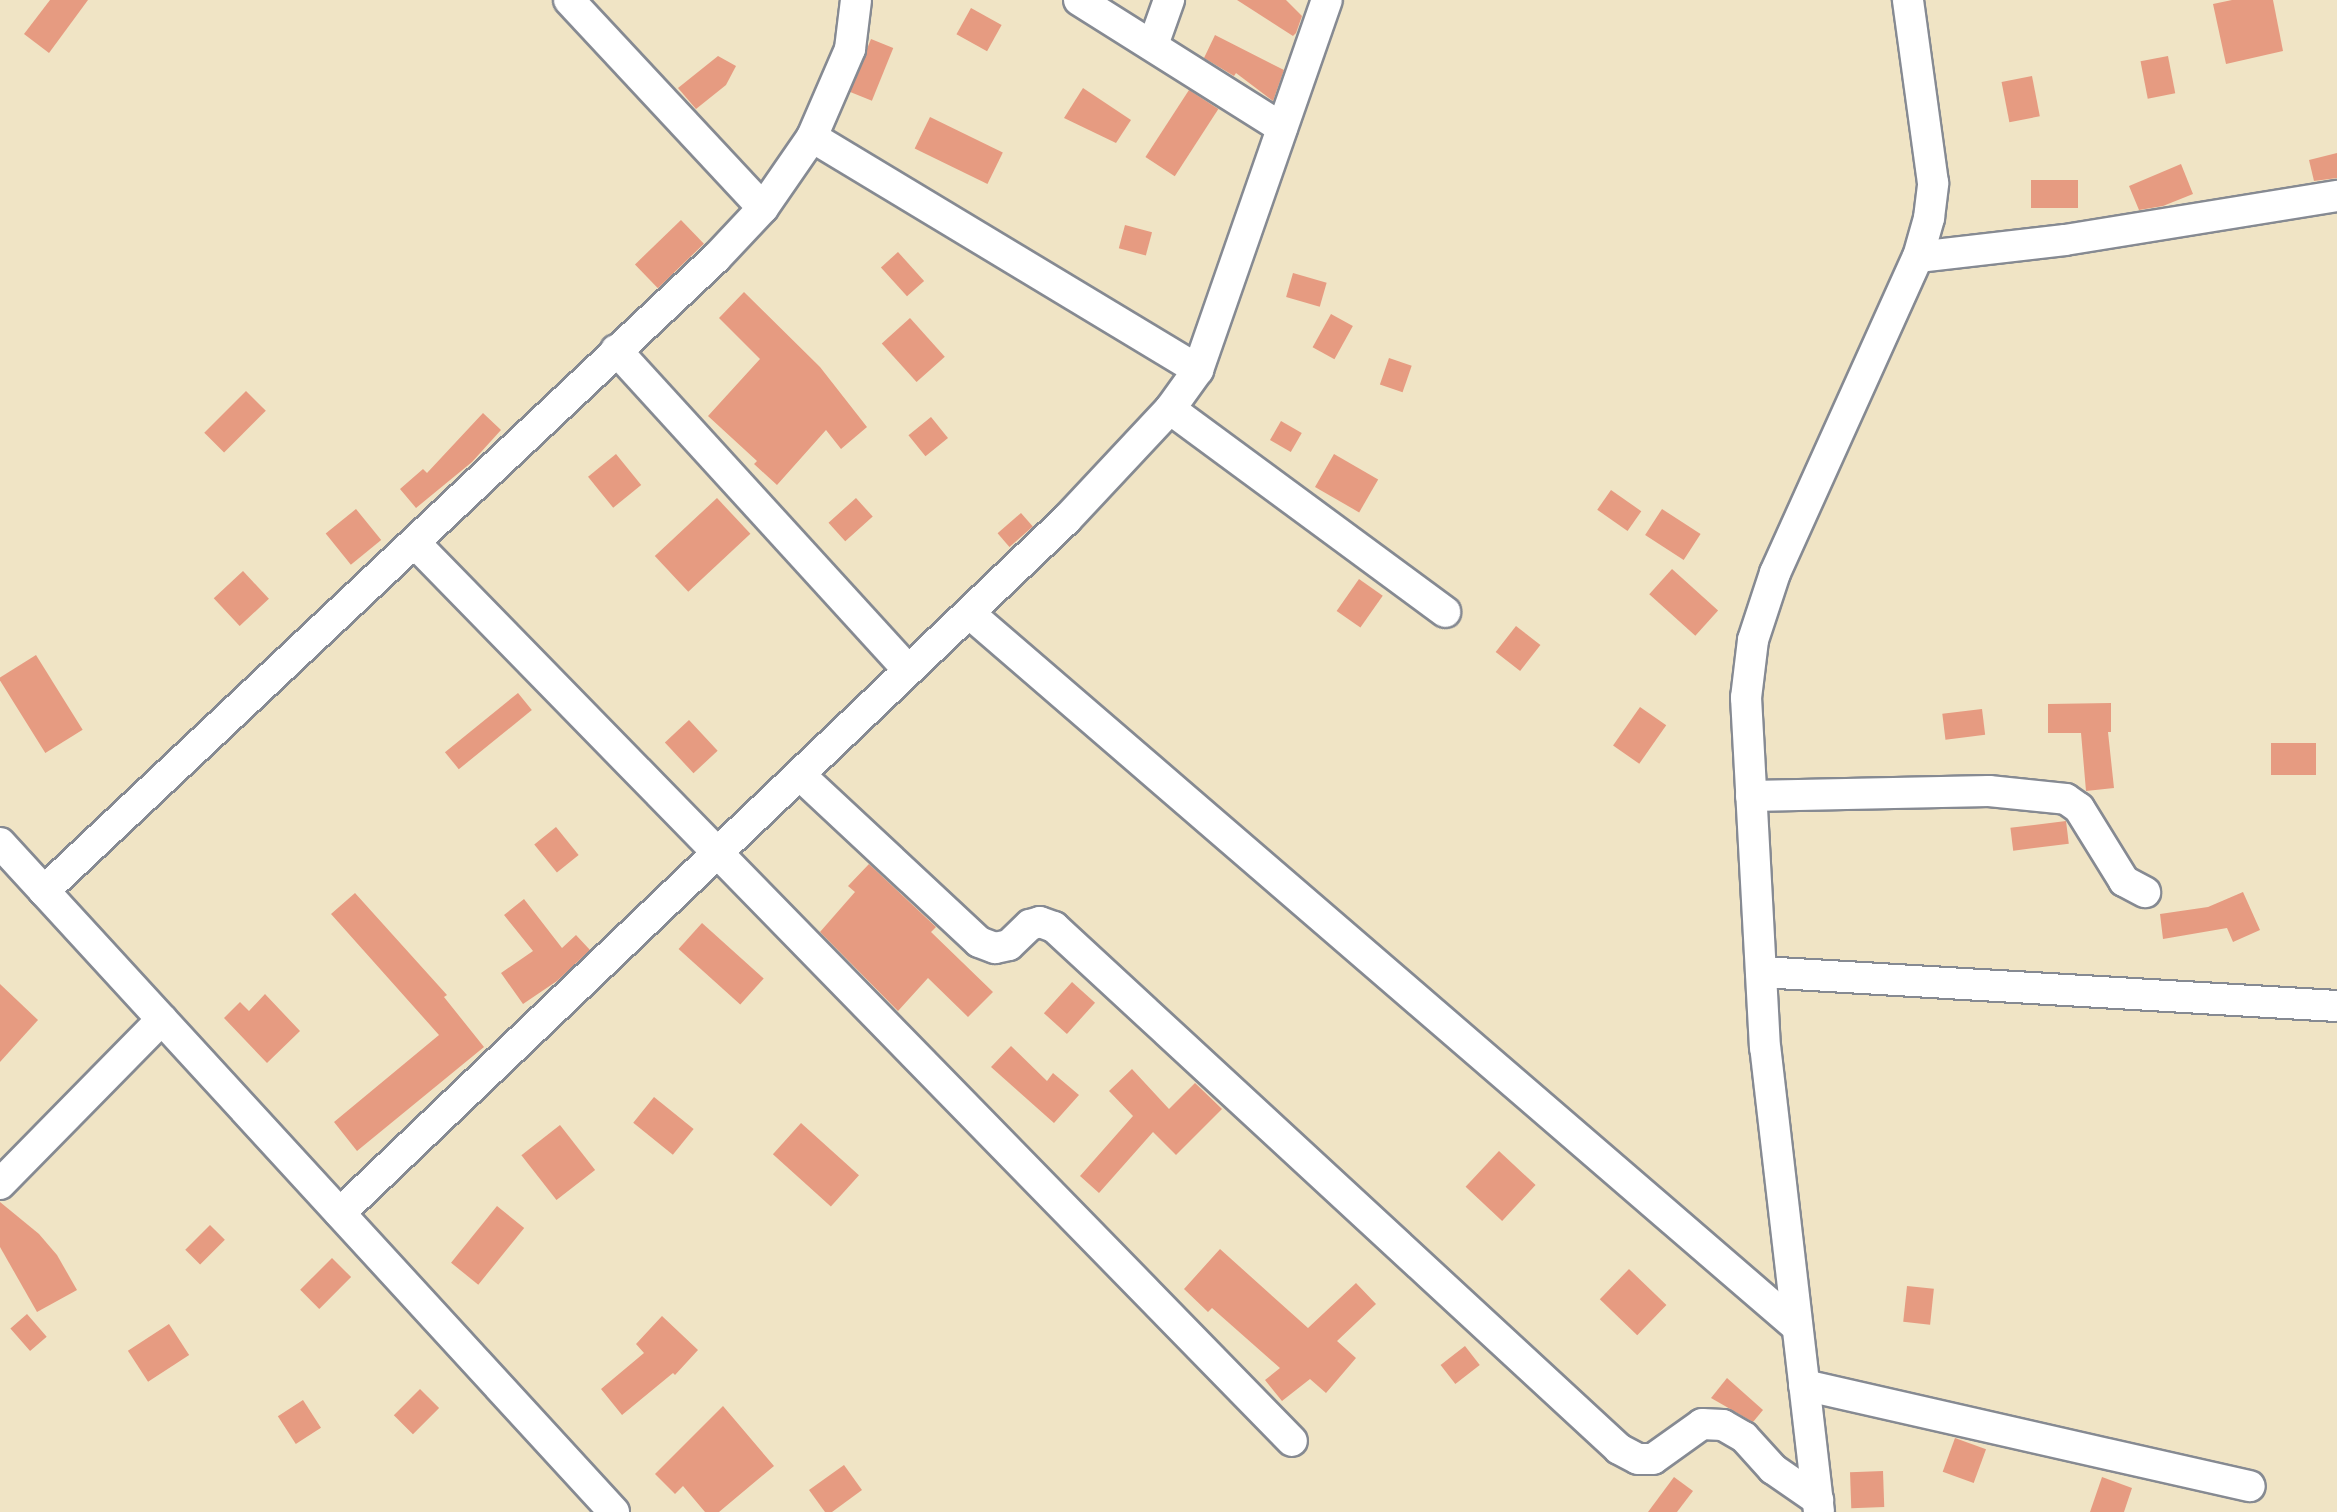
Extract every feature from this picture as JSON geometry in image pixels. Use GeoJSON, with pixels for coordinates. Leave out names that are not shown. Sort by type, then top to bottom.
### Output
{"type":"FeatureCollection","features":[{"type":"Feature","properties":{"kind":"street"},"geometry":{"type":"LineString","coordinates":[[569,0],[763,208]]}},
{"type":"Feature","properties":{"kind":"street"},"geometry":{"type":"LineString","coordinates":[[44,891],[716,258],[763,208],[812,137],[850,49],[856,0]]}},
{"type":"Feature","properties":{"kind":"street"},"geometry":{"type":"LineString","coordinates":[[1079,0],[1282,128]]}},
{"type":"Feature","properties":{"kind":"street"},"geometry":{"type":"LineString","coordinates":[[1153,45],[1169,0]]}},
{"type":"Feature","properties":{"kind":"street"},"geometry":{"type":"LineString","coordinates":[[340,1213],[1067,519],[1170,409],[1198,370],[1327,0]]}},
{"type":"Feature","properties":{"kind":"street"},"geometry":{"type":"LineString","coordinates":[[1819,1506],[1765,1048],[1746,698],[1753,640],[1775,573],[1918,257],[1929,218],[1933,183],[1908,0]]}},
{"type":"Feature","properties":{"kind":"street"},"geometry":{"type":"LineString","coordinates":[[812,137],[1198,370]]}},
{"type":"Feature","properties":{"kind":"street"},"geometry":{"type":"LineString","coordinates":[[1918,257],[2065,240],[2337,196]]}},
{"type":"Feature","properties":{"kind":"street"},"geometry":{"type":"LineString","coordinates":[[616,350],[908,670]]}},
{"type":"Feature","properties":{"kind":"street"},"geometry":{"type":"LineString","coordinates":[[1170,409],[1445,612]]}},
{"type":"Feature","properties":{"kind":"street"},"geometry":{"type":"LineString","coordinates":[[415,543],[1292,1441]]}},
{"type":"Feature","properties":{"kind":"street"},"geometry":{"type":"LineString","coordinates":[[969,613],[1797,1327]]}},
{"type":"Feature","properties":{"kind":"street"},"geometry":{"type":"LineString","coordinates":[[801,776],[979,942],[995,948],[1009,945],[1030,925],[1040,922],[1054,927],[1619,1449],[1638,1459],[1653,1459],[1702,1424],[1723,1425],[1744,1437],[1773,1469],[1819,1506]]}},
{"type":"Feature","properties":{"kind":"street"},"geometry":{"type":"LineString","coordinates":[[1751,796],[1989,791],[2066,799],[2079,808],[2124,881],[2145,892]]}},
{"type":"Feature","properties":{"kind":"street"},"geometry":{"type":"LineString","coordinates":[[0,843],[614,1512]]}},
{"type":"Feature","properties":{"kind":"street"},"geometry":{"type":"LineString","coordinates":[[1761,972],[2337,1006]]}},
{"type":"Feature","properties":{"kind":"street"},"geometry":{"type":"LineString","coordinates":[[0,1184],[162,1019]]}},
{"type":"Feature","properties":{"kind":"street"},"geometry":{"type":"LineString","coordinates":[[1804,1385],[2250,1486]]}},
{"type":"Feature","properties":{"kind":"building"},"geometry":{"type":"Polygon","coordinates":[[[50,0],[88,0],[49,53],[24,34],[50,0]]]}},
{"type":"Feature","properties":{"kind":"building"},"geometry":{"type":"Polygon","coordinates":[[[1237,0],[1286,0],[1302,16],[1296,33],[1293,36],[1237,0]]]}},
{"type":"Feature","properties":{"kind":"building"},"geometry":{"type":"Polygon","coordinates":[[[2232,0],[2273,0],[2283,51],[2226,64],[2213,4],[2232,0]]]}},
{"type":"Feature","properties":{"kind":"building"},"geometry":{"type":"Polygon","coordinates":[[[971,8],[1002,25],[987,51],[956,34],[971,8]]]}},
{"type":"Feature","properties":{"kind":"building"},"geometry":{"type":"Polygon","coordinates":[[[1215,35],[1284,70],[1273,101],[1236,73],[1234,76],[1204,58],[1215,35]]]}},
{"type":"Feature","properties":{"kind":"building"},"geometry":{"type":"Polygon","coordinates":[[[871,39],[893,48],[872,101],[850,92],[871,39]]]}},
{"type":"Feature","properties":{"kind":"building"},"geometry":{"type":"Polygon","coordinates":[[[718,56],[736,66],[726,85],[696,109],[678,88],[718,56]]]}},
{"type":"Feature","properties":{"kind":"building"},"geometry":{"type":"Polygon","coordinates":[[[2168,56],[2175,93],[2148,99],[2141,61],[2168,56]]]}},
{"type":"Feature","properties":{"kind":"building"},"geometry":{"type":"Polygon","coordinates":[[[2032,76],[2040,116],[2009,122],[2002,82],[2032,76]]]}},
{"type":"Feature","properties":{"kind":"building"},"geometry":{"type":"Polygon","coordinates":[[[1083,88],[1131,120],[1116,143],[1064,118],[1083,88]]]}},
{"type":"Feature","properties":{"kind":"building"},"geometry":{"type":"Polygon","coordinates":[[[1189,90],[1218,109],[1175,176],[1145,157],[1189,90]]]}},
{"type":"Feature","properties":{"kind":"building"},"geometry":{"type":"Polygon","coordinates":[[[930,117],[1003,153],[987,184],[915,148],[930,117]]]}},
{"type":"Feature","properties":{"kind":"building"},"geometry":{"type":"Polygon","coordinates":[[[2337,153],[2337,178],[2314,181],[2309,160],[2337,153]]]}},
{"type":"Feature","properties":{"kind":"building"},"geometry":{"type":"Polygon","coordinates":[[[2181,164],[2193,194],[2163,206],[2139,210],[2129,186],[2181,164]]]}},
{"type":"Feature","properties":{"kind":"building"},"geometry":{"type":"Polygon","coordinates":[[[2031,180],[2078,180],[2078,208],[2031,208],[2031,180]]]}},
{"type":"Feature","properties":{"kind":"building"},"geometry":{"type":"Polygon","coordinates":[[[681,220],[704,244],[658,288],[635,264],[681,220]]]}},
{"type":"Feature","properties":{"kind":"building"},"geometry":{"type":"Polygon","coordinates":[[[1125,225],[1152,232],[1146,255],[1119,248],[1125,225]]]}},
{"type":"Feature","properties":{"kind":"building"},"geometry":{"type":"Polygon","coordinates":[[[898,252],[924,281],[907,296],[881,267],[898,252]]]}},
{"type":"Feature","properties":{"kind":"building"},"geometry":{"type":"Polygon","coordinates":[[[1293,273],[1327,283],[1320,307],[1286,297],[1293,273]]]}},
{"type":"Feature","properties":{"kind":"building"},"geometry":{"type":"Polygon","coordinates":[[[744,292],[820,367],[867,427],[841,449],[826,430],[777,485],[754,464],[757,461],[708,416],[760,359],[719,318],[744,292]]]}},
{"type":"Feature","properties":{"kind":"building"},"geometry":{"type":"Polygon","coordinates":[[[1331,314],[1353,326],[1334,359],[1313,347],[1331,314]]]}},
{"type":"Feature","properties":{"kind":"building"},"geometry":{"type":"Polygon","coordinates":[[[910,318],[945,357],[917,382],[882,343],[910,318]]]}},
{"type":"Feature","properties":{"kind":"building"},"geometry":{"type":"Polygon","coordinates":[[[1389,358],[1412,366],[1403,392],[1380,384],[1389,358]]]}},
{"type":"Feature","properties":{"kind":"building"},"geometry":{"type":"Polygon","coordinates":[[[246,391],[266,411],[224,453],[204,433],[246,391]]]}},
{"type":"Feature","properties":{"kind":"building"},"geometry":{"type":"Polygon","coordinates":[[[483,413],[501,430],[472,462],[416,508],[400,489],[423,469],[427,473],[483,413]]]}},
{"type":"Feature","properties":{"kind":"building"},"geometry":{"type":"Polygon","coordinates":[[[931,417],[948,438],[925,456],[908,435],[931,417]]]}},
{"type":"Feature","properties":{"kind":"building"},"geometry":{"type":"Polygon","coordinates":[[[1281,421],[1302,433],[1291,452],[1270,440],[1281,421]]]}},
{"type":"Feature","properties":{"kind":"building"},"geometry":{"type":"Polygon","coordinates":[[[616,454],[641,485],[613,508],[588,477],[616,454]]]}},
{"type":"Feature","properties":{"kind":"building"},"geometry":{"type":"Polygon","coordinates":[[[1334,454],[1378,479],[1359,512],[1315,487],[1334,454]]]}},
{"type":"Feature","properties":{"kind":"building"},"geometry":{"type":"Polygon","coordinates":[[[1611,490],[1641,511],[1628,531],[1597,510],[1611,490]]]}},
{"type":"Feature","properties":{"kind":"building"},"geometry":{"type":"Polygon","coordinates":[[[717,498],[750,534],[688,592],[655,556],[717,498]]]}},
{"type":"Feature","properties":{"kind":"building"},"geometry":{"type":"Polygon","coordinates":[[[856,498],[873,517],[845,541],[829,523],[856,498]]]}},
{"type":"Feature","properties":{"kind":"building"},"geometry":{"type":"Polygon","coordinates":[[[356,509],[381,540],[351,565],[326,534],[356,509]]]}},
{"type":"Feature","properties":{"kind":"building"},"geometry":{"type":"Polygon","coordinates":[[[1662,509],[1701,534],[1684,560],[1645,535],[1662,509]]]}},
{"type":"Feature","properties":{"kind":"building"},"geometry":{"type":"Polygon","coordinates":[[[1021,513],[1033,527],[1009,547],[998,533],[1021,513]]]}},
{"type":"Feature","properties":{"kind":"building"},"geometry":{"type":"Polygon","coordinates":[[[1672,569],[1718,610],[1695,636],[1649,594],[1672,569]]]}},
{"type":"Feature","properties":{"kind":"building"},"geometry":{"type":"Polygon","coordinates":[[[243,571],[269,599],[240,626],[214,598],[243,571]]]}},
{"type":"Feature","properties":{"kind":"building"},"geometry":{"type":"Polygon","coordinates":[[[1359,579],[1383,596],[1360,628],[1337,611],[1359,579]]]}},
{"type":"Feature","properties":{"kind":"building"},"geometry":{"type":"Polygon","coordinates":[[[1516,626],[1540,645],[1520,671],[1496,652],[1516,626]]]}},
{"type":"Feature","properties":{"kind":"building"},"geometry":{"type":"Polygon","coordinates":[[[36,655],[83,730],[45,753],[0,680],[36,655]]]}},
{"type":"Feature","properties":{"kind":"building"},"geometry":{"type":"Polygon","coordinates":[[[518,693],[532,710],[459,769],[445,752],[518,693]]]}},
{"type":"Feature","properties":{"kind":"building"},"geometry":{"type":"Polygon","coordinates":[[[2111,703],[2111,732],[2108,732],[2114,788],[2086,791],[2081,733],[2048,733],[2048,704],[2111,703]]]}},
{"type":"Feature","properties":{"kind":"building"},"geometry":{"type":"Polygon","coordinates":[[[1640,707],[1666,725],[1639,764],[1613,746],[1640,707]]]}},
{"type":"Feature","properties":{"kind":"building"},"geometry":{"type":"Polygon","coordinates":[[[1982,709],[1985,735],[1945,740],[1942,714],[1982,709]]]}},
{"type":"Feature","properties":{"kind":"building"},"geometry":{"type":"Polygon","coordinates":[[[689,720],[718,751],[694,773],[665,743],[689,720]]]}},
{"type":"Feature","properties":{"kind":"building"},"geometry":{"type":"Polygon","coordinates":[[[2271,743],[2316,743],[2316,775],[2271,775],[2271,743]]]}},
{"type":"Feature","properties":{"kind":"building"},"geometry":{"type":"Polygon","coordinates":[[[2066,821],[2069,844],[2013,851],[2010,828],[2066,821]]]}},
{"type":"Feature","properties":{"kind":"building"},"geometry":{"type":"Polygon","coordinates":[[[556,827],[579,855],[557,873],[534,845],[556,827]]]}},
{"type":"Feature","properties":{"kind":"building"},"geometry":{"type":"Polygon","coordinates":[[[869,864],[936,927],[931,932],[993,992],[968,1017],[928,978],[898,1011],[820,932],[855,892],[848,886],[869,864]]]}},
{"type":"Feature","properties":{"kind":"building"},"geometry":{"type":"Polygon","coordinates":[[[2243,892],[2260,930],[2233,942],[2227,928],[2163,939],[2160,914],[2208,907],[2243,892]]]}},
{"type":"Feature","properties":{"kind":"building"},"geometry":{"type":"Polygon","coordinates":[[[355,893],[447,995],[444,997],[484,1047],[357,1151],[334,1122],[439,1035],[331,914],[355,893]]]}},
{"type":"Feature","properties":{"kind":"building"},"geometry":{"type":"Polygon","coordinates":[[[524,899],[562,948],[576,935],[590,950],[557,981],[523,1004],[501,973],[533,951],[504,915],[524,899]]]}},
{"type":"Feature","properties":{"kind":"building"},"geometry":{"type":"Polygon","coordinates":[[[702,923],[764,979],[740,1005],[679,949],[702,923]]]}},
{"type":"Feature","properties":{"kind":"building"},"geometry":{"type":"Polygon","coordinates":[[[1072,982],[1095,1003],[1067,1034],[1044,1013],[1072,982]]]}},
{"type":"Feature","properties":{"kind":"building"},"geometry":{"type":"Polygon","coordinates":[[[0,984],[38,1020],[0,1062],[0,984]]]}},
{"type":"Feature","properties":{"kind":"building"},"geometry":{"type":"Polygon","coordinates":[[[265,994],[300,1031],[267,1063],[224,1018],[240,1002],[249,1011],[265,994]]]}},
{"type":"Feature","properties":{"kind":"building"},"geometry":{"type":"Polygon","coordinates":[[[1011,1046],[1047,1081],[1053,1073],[1079,1095],[1054,1123],[991,1067],[1011,1046]]]}},
{"type":"Feature","properties":{"kind":"building"},"geometry":{"type":"Polygon","coordinates":[[[1132,1069],[1169,1109],[1195,1083],[1222,1109],[1176,1155],[1153,1132],[1099,1193],[1080,1176],[1133,1116],[1109,1091],[1132,1069]]]}},
{"type":"Feature","properties":{"kind":"building"},"geometry":{"type":"Polygon","coordinates":[[[654,1097],[694,1129],[673,1155],[633,1123],[654,1097]]]}},
{"type":"Feature","properties":{"kind":"building"},"geometry":{"type":"Polygon","coordinates":[[[801,1123],[859,1175],[831,1206],[773,1154],[801,1123]]]}},
{"type":"Feature","properties":{"kind":"building"},"geometry":{"type":"Polygon","coordinates":[[[560,1125],[595,1170],[556,1200],[521,1155],[560,1125]]]}},
{"type":"Feature","properties":{"kind":"building"},"geometry":{"type":"Polygon","coordinates":[[[1499,1151],[1536,1185],[1502,1221],[1466,1187],[1499,1151]]]}},
{"type":"Feature","properties":{"kind":"building"},"geometry":{"type":"Polygon","coordinates":[[[0,1202],[39,1234],[57,1255],[77,1290],[37,1312],[0,1247],[0,1202]]]}},
{"type":"Feature","properties":{"kind":"building"},"geometry":{"type":"Polygon","coordinates":[[[497,1206],[524,1228],[478,1285],[451,1263],[497,1206]]]}},
{"type":"Feature","properties":{"kind":"building"},"geometry":{"type":"Polygon","coordinates":[[[210,1225],[225,1240],[200,1265],[185,1250],[210,1225]]]}},
{"type":"Feature","properties":{"kind":"building"},"geometry":{"type":"Polygon","coordinates":[[[1220,1249],[1308,1328],[1356,1283],[1376,1304],[1337,1341],[1356,1358],[1326,1393],[1310,1379],[1282,1401],[1265,1380],[1280,1368],[1212,1308],[1208,1312],[1184,1289],[1220,1249]]]}},
{"type":"Feature","properties":{"kind":"building"},"geometry":{"type":"Polygon","coordinates":[[[332,1258],[351,1277],[319,1309],[300,1290],[332,1258]]]}},
{"type":"Feature","properties":{"kind":"building"},"geometry":{"type":"Polygon","coordinates":[[[1629,1269],[1666,1305],[1637,1335],[1600,1299],[1629,1269]]]}},
{"type":"Feature","properties":{"kind":"building"},"geometry":{"type":"Polygon","coordinates":[[[1907,1286],[1934,1289],[1930,1325],[1903,1322],[1907,1286]]]}},
{"type":"Feature","properties":{"kind":"building"},"geometry":{"type":"Polygon","coordinates":[[[27,1314],[47,1337],[30,1351],[10,1328],[27,1314]]]}},
{"type":"Feature","properties":{"kind":"building"},"geometry":{"type":"Polygon","coordinates":[[[662,1316],[698,1350],[675,1375],[673,1373],[622,1415],[601,1389],[644,1353],[636,1344],[662,1316]]]}},
{"type":"Feature","properties":{"kind":"building"},"geometry":{"type":"Polygon","coordinates":[[[169,1324],[189,1355],[148,1382],[128,1351],[169,1324]]]}},
{"type":"Feature","properties":{"kind":"building"},"geometry":{"type":"Polygon","coordinates":[[[1465,1346],[1480,1365],[1455,1384],[1441,1365],[1465,1346]]]}},
{"type":"Feature","properties":{"kind":"building"},"geometry":{"type":"Polygon","coordinates":[[[1727,1378],[1763,1410],[1753,1422],[1711,1398],[1727,1378]]]}},
{"type":"Feature","properties":{"kind":"building"},"geometry":{"type":"Polygon","coordinates":[[[420,1389],[439,1408],[413,1434],[394,1415],[420,1389]]]}},
{"type":"Feature","properties":{"kind":"building"},"geometry":{"type":"Polygon","coordinates":[[[303,1400],[321,1428],[296,1444],[278,1416],[303,1400]]]}},
{"type":"Feature","properties":{"kind":"building"},"geometry":{"type":"Polygon","coordinates":[[[723,1406],[774,1466],[719,1512],[705,1512],[683,1486],[675,1494],[655,1474],[723,1406]]]}},
{"type":"Feature","properties":{"kind":"building"},"geometry":{"type":"Polygon","coordinates":[[[1955,1438],[1986,1449],[1974,1483],[1943,1472],[1955,1438]]]}},
{"type":"Feature","properties":{"kind":"building"},"geometry":{"type":"Polygon","coordinates":[[[844,1465],[862,1490],[832,1512],[825,1512],[809,1490],[844,1465]]]}},
{"type":"Feature","properties":{"kind":"building"},"geometry":{"type":"Polygon","coordinates":[[[1883,1471],[1884,1507],[1851,1508],[1850,1472],[1883,1471]]]}},
{"type":"Feature","properties":{"kind":"building"},"geometry":{"type":"Polygon","coordinates":[[[1674,1477],[1693,1491],[1677,1512],[1648,1512],[1674,1477]]]}},
{"type":"Feature","properties":{"kind":"building"},"geometry":{"type":"Polygon","coordinates":[[[2102,1477],[2132,1488],[2124,1512],[2090,1512],[2102,1477]]]}}]}
